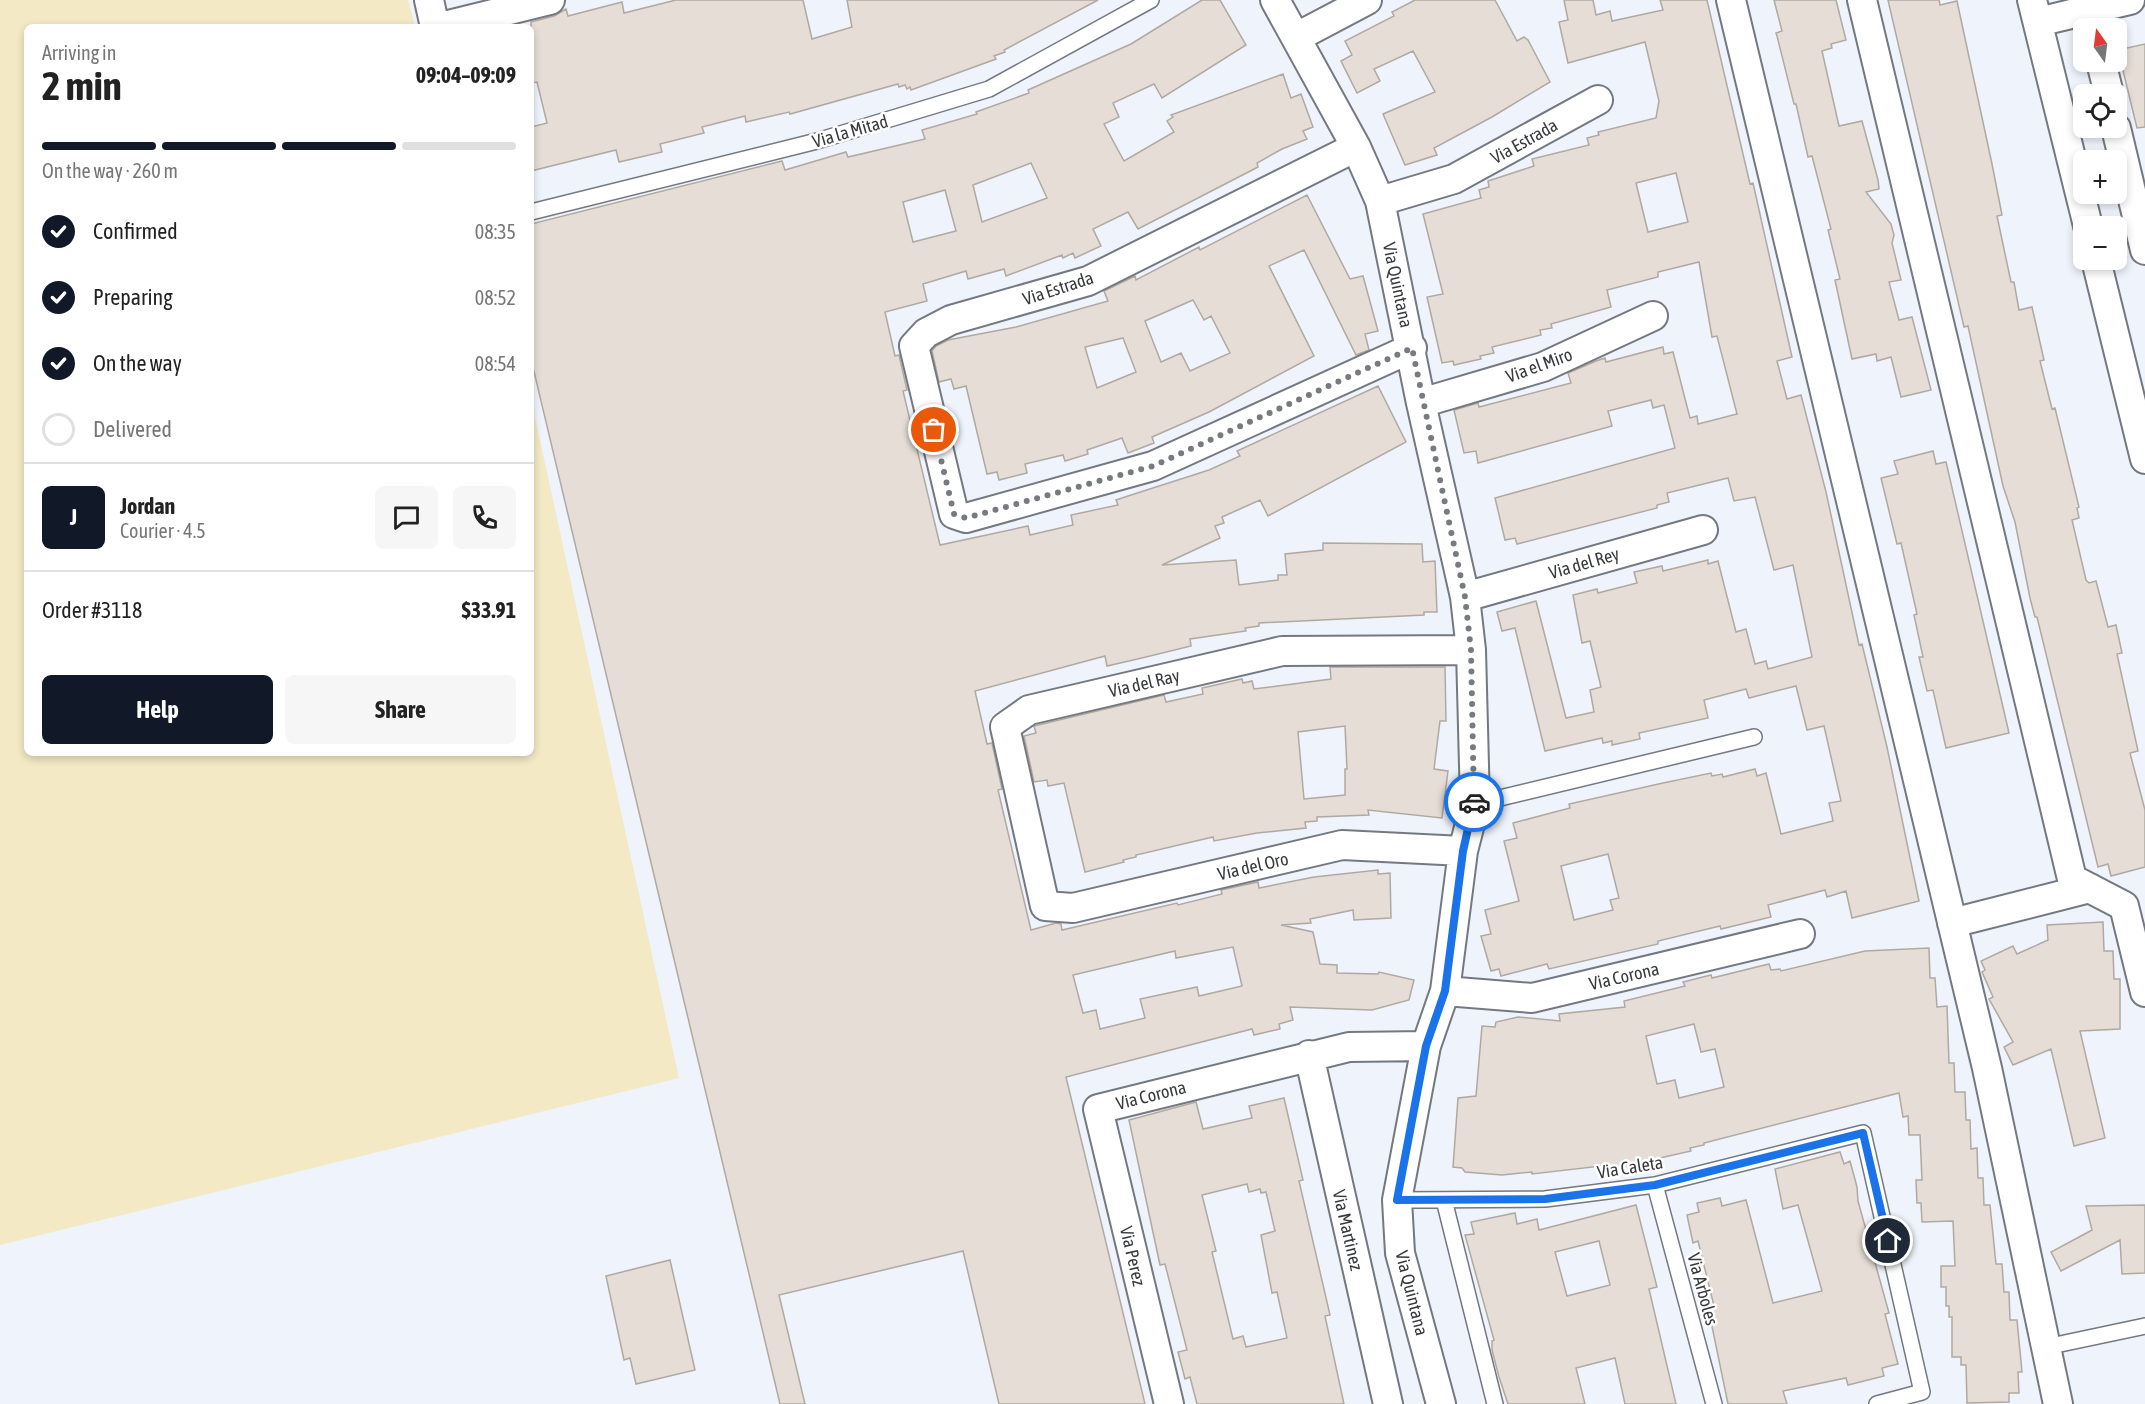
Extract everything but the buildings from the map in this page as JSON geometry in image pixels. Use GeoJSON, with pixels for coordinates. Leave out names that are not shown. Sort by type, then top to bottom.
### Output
{"type":"FeatureCollection","features":[{"type":"Feature","properties":{"kind":"street"},"geometry":{"type":"LineString","coordinates":[[429,0],[434,24]]}},
{"type":"Feature","properties":{"kind":"street"},"geometry":{"type":"LineString","coordinates":[[452,24],[549,0]]}},
{"type":"Feature","properties":{"kind":"street","name":"Via Quintana"},"geometry":{"type":"LineString","coordinates":[[1275,0],[1298,37],[1356,147],[1380,201],[1412,348],[1421,403],[1465,597],[1471,650],[1474,804],[1463,851],[1445,991],[1426,1046],[1397,1200],[1400,1253],[1441,1404]]}},
{"type":"Feature","properties":{"kind":"street"},"geometry":{"type":"LineString","coordinates":[[1298,37],[1367,0]]}},
{"type":"Feature","properties":{"kind":"street"},"geometry":{"type":"LineString","coordinates":[[1731,0],[1987,1068],[2058,1404]]}},
{"type":"Feature","properties":{"kind":"street"},"geometry":{"type":"LineString","coordinates":[[1862,0],[2072,879],[2124,906],[2145,992]]}},
{"type":"Feature","properties":{"kind":"street"},"geometry":{"type":"LineString","coordinates":[[2093,18],[2130,0]]}},
{"type":"Feature","properties":{"kind":"street"},"geometry":{"type":"LineString","coordinates":[[2084,18],[2035,11],[2086,216]]}},
{"type":"Feature","properties":{"kind":"street","name":"Via Estrada"},"geometry":{"type":"LineString","coordinates":[[1380,201],[1454,179],[1598,100]]}},
{"type":"Feature","properties":{"kind":"street"},"geometry":{"type":"LineString","coordinates":[[2118,138],[2145,250]]}},
{"type":"Feature","properties":{"kind":"street","name":"Via Estrada"},"geometry":{"type":"LineString","coordinates":[[1356,147],[1088,281],[951,320],[926,333],[914,346],[954,514],[966,518],[1153,466],[1412,348]]}},
{"type":"Feature","properties":{"kind":"street"},"geometry":{"type":"LineString","coordinates":[[2098,270],[2145,459]]}},
{"type":"Feature","properties":{"kind":"street","name":"Via el Miro"},"geometry":{"type":"LineString","coordinates":[[1421,403],[1543,367],[1653,316]]}},
{"type":"Feature","properties":{"kind":"street","name":"Via del Rey"},"geometry":{"type":"LineString","coordinates":[[1465,597],[1703,530]]}},
{"type":"Feature","properties":{"kind":"street","name":"Via del Ray"},"geometry":{"type":"LineString","coordinates":[[1045,906],[1005,727],[1029,710],[1282,651],[1471,650]]}},
{"type":"Feature","properties":{"kind":"street","name":"Via del Oro"},"geometry":{"type":"LineString","coordinates":[[1045,906],[1072,908],[1342,845],[1463,851]]}},
{"type":"Feature","properties":{"kind":"street"},"geometry":{"type":"LineString","coordinates":[[1952,923],[2090,888]]}},
{"type":"Feature","properties":{"kind":"street","name":"Via Corona"},"geometry":{"type":"LineString","coordinates":[[1445,991],[1532,998],[1800,934]]}},
{"type":"Feature","properties":{"kind":"street","name":"Via Corona"},"geometry":{"type":"LineString","coordinates":[[1098,1109],[1309,1055],[1349,1047],[1426,1046]]}},
{"type":"Feature","properties":{"kind":"street","name":"Via Martinez"},"geometry":{"type":"LineString","coordinates":[[1309,1055],[1388,1404]]}},
{"type":"Feature","properties":{"kind":"street","name":"Via Perez"},"geometry":{"type":"LineString","coordinates":[[1098,1109],[1169,1404]]}},
{"type":"Feature","properties":{"kind":"lane","name":"Via la Mitad"},"geometry":{"type":"LineString","coordinates":[[534,211],[817,141],[989,89],[1151,0]]}},
{"type":"Feature","properties":{"kind":"lane"},"geometry":{"type":"LineString","coordinates":[[1474,804],[1754,737]]}},
{"type":"Feature","properties":{"kind":"lane","name":"Via Caleta"},"geometry":{"type":"LineString","coordinates":[[1397,1200],[1545,1199],[1655,1185],[1863,1133],[1922,1392],[1876,1404]]}},
{"type":"Feature","properties":{"kind":"lane","name":"Via Arboles"},"geometry":{"type":"LineString","coordinates":[[1655,1185],[1714,1404]]}},
{"type":"Feature","properties":{"kind":"lane"},"geometry":{"type":"LineString","coordinates":[[1444,1200],[1495,1404]]}},
{"type":"Feature","properties":{"kind":"lane"},"geometry":{"type":"LineString","coordinates":[[2046,1347],[2145,1326]]}},
{"type":"Feature","properties":{"kind":"sand"},"geometry":{"type":"Polygon","coordinates":[[[0,0],[408,0],[414,24],[24,24],[24,756],[534,756],[534,413],[679,1078],[0,1245],[0,0]]]}},
{"type":"Feature","properties":{"kind":"way so far"},"geometry":{"type":"LineString","coordinates":[[934,430],[954,514],[966,518],[1153,466],[1412,348],[1421,403],[1465,597],[1471,650],[1474,802]]}},
{"type":"Feature","properties":{"kind":"route"},"geometry":{"type":"LineString","coordinates":[[1474,802],[1463,851],[1445,991],[1426,1046],[1397,1200],[1545,1199],[1655,1185],[1863,1133],[1888,1241]]}}]}
